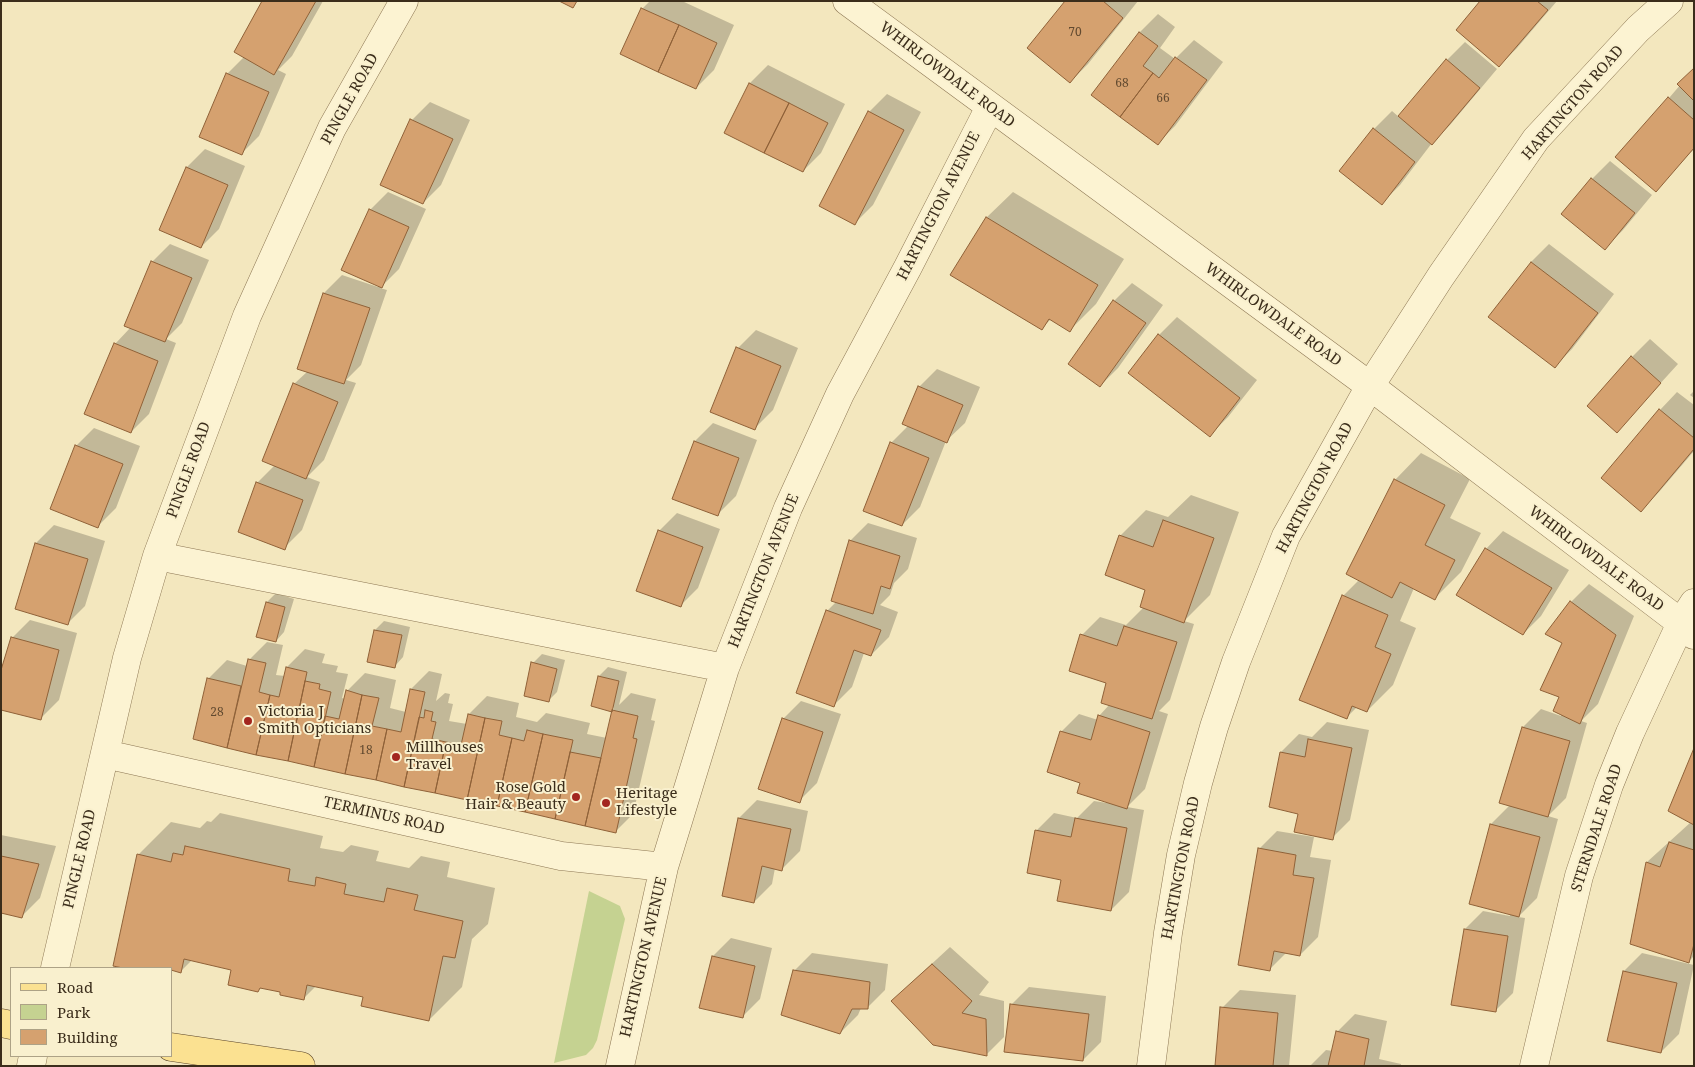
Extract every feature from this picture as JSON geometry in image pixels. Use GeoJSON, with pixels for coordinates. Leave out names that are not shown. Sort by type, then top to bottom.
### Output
{"type":"FeatureCollection","features":[{"type":"Feature","properties":{"kind":"main road"},"geometry":{"type":"LineString","coordinates":[[172,1047],[301,1066]]}},
{"type":"Feature","properties":{"kind":"street","name":"PINGLE ROAD"},"geometry":{"type":"LineString","coordinates":[[55,967],[128,658],[157,556],[251,307],[332,128],[404,1]]}},
{"type":"Feature","properties":{"kind":"street","name":"WHIRLOWDALE ROAD"},"geometry":{"type":"LineString","coordinates":[[847,1],[1690,620]]}},
{"type":"Feature","properties":{"kind":"street","name":"HARTINGTON ROAD"},"geometry":{"type":"LineString","coordinates":[[1150,1066],[1181,854],[1198,784],[1236,662],[1286,536],[1370,386],[1441,276],[1536,140],[1638,28],[1669,1]]}},
{"type":"Feature","properties":{"kind":"street","name":"HARTINGTON AVENUE"},"geometry":{"type":"LineString","coordinates":[[620,1066],[664,867],[725,668],[788,508],[840,394],[908,268],[990,107]]}},
{"type":"Feature","properties":{"kind":"street"},"geometry":{"type":"LineString","coordinates":[[157,556],[725,668]]}},
{"type":"Feature","properties":{"kind":"street","name":"STERNDALE ROAD"},"geometry":{"type":"LineString","coordinates":[[1534,1066],[1579,876],[1609,785],[1630,733],[1690,620]]}},
{"type":"Feature","properties":{"kind":"street","name":"TERMINUS ROAD"},"geometry":{"type":"LineString","coordinates":[[105,754],[561,856],[664,867]]}},
{"type":"Feature","properties":{"kind":"green space"},"geometry":{"type":"Polygon","coordinates":[[[589,891],[620,906],[625,919],[597,1040],[593,1048],[586,1055],[554,1063],[589,891]]]}},
{"type":"Feature","properties":{"kind":"building"},"geometry":{"type":"Polygon","coordinates":[[[262,1],[316,1],[274,75],[234,52],[262,1]]]}},
{"type":"Feature","properties":{"kind":"building"},"geometry":{"type":"Polygon","coordinates":[[[559,1],[577,1],[573,8],[559,1]]]}},
{"type":"Feature","properties":{"kind":"building"},"geometry":{"type":"Polygon","coordinates":[[[1065,1],[1103,1],[1123,18],[1070,83],[1027,48],[1065,1]]]}},
{"type":"Feature","properties":{"kind":"building"},"geometry":{"type":"Polygon","coordinates":[[[1480,1],[1537,1],[1548,10],[1499,67],[1456,30],[1480,1]]]}},
{"type":"Feature","properties":{"kind":"building"},"geometry":{"type":"Polygon","coordinates":[[[641,8],[679,25],[658,72],[620,54],[641,8]]]}},
{"type":"Feature","properties":{"kind":"building"},"geometry":{"type":"Polygon","coordinates":[[[679,25],[717,43],[696,89],[658,72],[679,25]]]}},
{"type":"Feature","properties":{"kind":"building"},"geometry":{"type":"Polygon","coordinates":[[[1139,32],[1158,46],[1143,66],[1153,73],[1120,117],[1091,95],[1139,32]]]}},
{"type":"Feature","properties":{"kind":"building"},"geometry":{"type":"Polygon","coordinates":[[[1175,57],[1207,80],[1158,145],[1120,117],[1153,73],[1159,78],[1175,57]]]}},
{"type":"Feature","properties":{"kind":"building"},"geometry":{"type":"Polygon","coordinates":[[[1446,59],[1480,88],[1432,145],[1398,116],[1446,59]]]}},
{"type":"Feature","properties":{"kind":"building"},"geometry":{"type":"Polygon","coordinates":[[[1694,68],[1694,101],[1677,84],[1694,68]]]}},
{"type":"Feature","properties":{"kind":"building"},"geometry":{"type":"Polygon","coordinates":[[[226,73],[269,92],[242,155],[199,137],[226,73]]]}},
{"type":"Feature","properties":{"kind":"building"},"geometry":{"type":"Polygon","coordinates":[[[749,83],[789,103],[764,153],[724,133],[749,83]]]}},
{"type":"Feature","properties":{"kind":"building"},"geometry":{"type":"Polygon","coordinates":[[[1668,97],[1694,120],[1694,148],[1656,192],[1615,157],[1668,97]]]}},
{"type":"Feature","properties":{"kind":"building"},"geometry":{"type":"Polygon","coordinates":[[[789,103],[828,123],[803,172],[764,153],[789,103]]]}},
{"type":"Feature","properties":{"kind":"building"},"geometry":{"type":"Polygon","coordinates":[[[868,111],[904,130],[855,225],[819,206],[868,111]]]}},
{"type":"Feature","properties":{"kind":"building"},"geometry":{"type":"Polygon","coordinates":[[[410,119],[453,139],[423,204],[380,185],[410,119]]]}},
{"type":"Feature","properties":{"kind":"building"},"geometry":{"type":"Polygon","coordinates":[[[1373,128],[1415,162],[1382,205],[1339,171],[1373,128]]]}},
{"type":"Feature","properties":{"kind":"building"},"geometry":{"type":"Polygon","coordinates":[[[186,167],[228,185],[201,248],[159,230],[186,167]]]}},
{"type":"Feature","properties":{"kind":"building"},"geometry":{"type":"Polygon","coordinates":[[[1591,178],[1635,213],[1605,250],[1561,214],[1591,178]]]}},
{"type":"Feature","properties":{"kind":"building"},"geometry":{"type":"Polygon","coordinates":[[[369,209],[409,227],[382,288],[341,270],[369,209]]]}},
{"type":"Feature","properties":{"kind":"building"},"geometry":{"type":"Polygon","coordinates":[[[986,217],[1098,285],[1070,332],[1049,319],[1042,330],[950,275],[986,217]]]}},
{"type":"Feature","properties":{"kind":"building"},"geometry":{"type":"Polygon","coordinates":[[[151,261],[192,278],[165,342],[124,326],[151,261]]]}},
{"type":"Feature","properties":{"kind":"building"},"geometry":{"type":"Polygon","coordinates":[[[1531,262],[1598,313],[1555,368],[1488,317],[1531,262]]]}},
{"type":"Feature","properties":{"kind":"building"},"geometry":{"type":"Polygon","coordinates":[[[323,293],[370,308],[344,384],[297,369],[323,293]]]}},
{"type":"Feature","properties":{"kind":"building"},"geometry":{"type":"Polygon","coordinates":[[[1113,300],[1146,323],[1100,387],[1068,364],[1113,300]]]}},
{"type":"Feature","properties":{"kind":"building"},"geometry":{"type":"Polygon","coordinates":[[[1158,334],[1240,398],[1210,437],[1128,373],[1158,334]]]}},
{"type":"Feature","properties":{"kind":"building"},"geometry":{"type":"Polygon","coordinates":[[[114,343],[158,361],[131,433],[84,414],[114,343]]]}},
{"type":"Feature","properties":{"kind":"building"},"geometry":{"type":"Polygon","coordinates":[[[736,347],[781,366],[755,430],[710,412],[736,347]]]}},
{"type":"Feature","properties":{"kind":"building"},"geometry":{"type":"Polygon","coordinates":[[[1631,356],[1661,383],[1617,433],[1587,406],[1631,356]]]}},
{"type":"Feature","properties":{"kind":"building"},"geometry":{"type":"Polygon","coordinates":[[[293,383],[338,402],[306,479],[262,461],[293,383]]]}},
{"type":"Feature","properties":{"kind":"building"},"geometry":{"type":"Polygon","coordinates":[[[918,386],[963,405],[947,443],[902,424],[918,386]]]}},
{"type":"Feature","properties":{"kind":"building"},"geometry":{"type":"Polygon","coordinates":[[[1659,409],[1694,438],[1694,449],[1641,512],[1601,478],[1659,409]]]}},
{"type":"Feature","properties":{"kind":"building"},"geometry":{"type":"Polygon","coordinates":[[[694,441],[739,458],[718,516],[672,499],[694,441]]]}},
{"type":"Feature","properties":{"kind":"building"},"geometry":{"type":"Polygon","coordinates":[[[890,442],[929,458],[902,526],[863,511],[890,442]]]}},
{"type":"Feature","properties":{"kind":"building"},"geometry":{"type":"Polygon","coordinates":[[[75,445],[123,464],[98,528],[50,509],[75,445]]]}},
{"type":"Feature","properties":{"kind":"building"},"geometry":{"type":"Polygon","coordinates":[[[1394,479],[1445,505],[1425,545],[1455,560],[1435,600],[1400,582],[1392,598],[1346,574],[1394,479]]]}},
{"type":"Feature","properties":{"kind":"building"},"geometry":{"type":"Polygon","coordinates":[[[256,482],[303,500],[285,550],[238,532],[256,482]]]}},
{"type":"Feature","properties":{"kind":"building"},"geometry":{"type":"Polygon","coordinates":[[[1163,520],[1214,538],[1184,623],[1140,607],[1145,590],[1105,575],[1119,535],[1153,547],[1163,520]]]}},
{"type":"Feature","properties":{"kind":"building"},"geometry":{"type":"Polygon","coordinates":[[[658,530],[703,547],[681,607],[636,591],[658,530]]]}},
{"type":"Feature","properties":{"kind":"building"},"geometry":{"type":"Polygon","coordinates":[[[849,540],[900,556],[890,589],[881,586],[873,614],[831,601],[849,540]]]}},
{"type":"Feature","properties":{"kind":"building"},"geometry":{"type":"Polygon","coordinates":[[[35,543],[88,559],[68,625],[15,609],[35,543]]]}},
{"type":"Feature","properties":{"kind":"building"},"geometry":{"type":"Polygon","coordinates":[[[1485,548],[1552,588],[1523,635],[1456,595],[1485,548]]]}},
{"type":"Feature","properties":{"kind":"building"},"geometry":{"type":"Polygon","coordinates":[[[1342,595],[1388,615],[1375,647],[1391,654],[1367,712],[1352,706],[1347,719],[1299,700],[1342,595]]]}},
{"type":"Feature","properties":{"kind":"building"},"geometry":{"type":"Polygon","coordinates":[[[1570,601],[1616,635],[1580,724],[1553,711],[1559,697],[1540,690],[1562,643],[1545,634],[1570,601]]]}},
{"type":"Feature","properties":{"kind":"building"},"geometry":{"type":"Polygon","coordinates":[[[266,602],[285,607],[276,642],[256,637],[266,602]]]}},
{"type":"Feature","properties":{"kind":"building"},"geometry":{"type":"Polygon","coordinates":[[[826,610],[881,630],[871,656],[854,650],[834,707],[796,693],[826,610]]]}},
{"type":"Feature","properties":{"kind":"building"},"geometry":{"type":"Polygon","coordinates":[[[1124,626],[1177,642],[1152,719],[1101,703],[1106,683],[1069,671],[1080,634],[1117,646],[1124,626]]]}},
{"type":"Feature","properties":{"kind":"building"},"geometry":{"type":"Polygon","coordinates":[[[374,630],[402,635],[395,668],[367,662],[374,630]]]}},
{"type":"Feature","properties":{"kind":"building"},"geometry":{"type":"Polygon","coordinates":[[[11,637],[59,650],[41,720],[1,710],[1,670],[11,637]]]}},
{"type":"Feature","properties":{"kind":"building"},"geometry":{"type":"Polygon","coordinates":[[[248,659],[266,663],[259,692],[270,695],[256,755],[227,748],[248,659]]]}},
{"type":"Feature","properties":{"kind":"building"},"geometry":{"type":"Polygon","coordinates":[[[531,662],[557,669],[549,702],[524,696],[531,662]]]}},
{"type":"Feature","properties":{"kind":"building"},"geometry":{"type":"Polygon","coordinates":[[[286,667],[307,672],[288,761],[256,755],[270,695],[279,697],[286,667]]]}},
{"type":"Feature","properties":{"kind":"building"},"geometry":{"type":"Polygon","coordinates":[[[598,676],[619,681],[612,712],[591,706],[598,676]]]}},
{"type":"Feature","properties":{"kind":"building"},"geometry":{"type":"Polygon","coordinates":[[[207,678],[241,686],[227,748],[193,739],[207,678]]]}},
{"type":"Feature","properties":{"kind":"building"},"geometry":{"type":"Polygon","coordinates":[[[305,681],[320,684],[319,689],[331,692],[314,767],[288,761],[305,681]]]}},
{"type":"Feature","properties":{"kind":"building"},"geometry":{"type":"Polygon","coordinates":[[[410,689],[425,692],[404,787],[376,780],[387,729],[401,732],[410,689]]]}},
{"type":"Feature","properties":{"kind":"building"},"geometry":{"type":"Polygon","coordinates":[[[346,690],[362,695],[345,774],[314,767],[325,716],[339,719],[346,690]]]}},
{"type":"Feature","properties":{"kind":"building"},"geometry":{"type":"Polygon","coordinates":[[[362,695],[379,698],[372,726],[387,729],[376,780],[345,774],[362,695]]]}},
{"type":"Feature","properties":{"kind":"building"},"geometry":{"type":"Polygon","coordinates":[[[425,710],[433,712],[431,721],[436,722],[432,739],[446,742],[435,793],[404,787],[419,717],[424,718],[425,710]]]}},
{"type":"Feature","properties":{"kind":"building"},"geometry":{"type":"Polygon","coordinates":[[[612,710],[638,716],[633,738],[637,739],[616,833],[585,826],[612,710]]]}},
{"type":"Feature","properties":{"kind":"building"},"geometry":{"type":"Polygon","coordinates":[[[468,714],[485,718],[467,800],[435,793],[446,742],[461,745],[468,714]]]}},
{"type":"Feature","properties":{"kind":"building"},"geometry":{"type":"Polygon","coordinates":[[[1098,715],[1150,732],[1127,809],[1077,793],[1080,783],[1047,772],[1060,731],[1091,740],[1098,715]]]}},
{"type":"Feature","properties":{"kind":"building"},"geometry":{"type":"Polygon","coordinates":[[[485,718],[502,721],[499,735],[512,738],[497,806],[467,800],[485,718]]]}},
{"type":"Feature","properties":{"kind":"building"},"geometry":{"type":"Polygon","coordinates":[[[782,718],[823,732],[800,803],[758,789],[782,718]]]}},
{"type":"Feature","properties":{"kind":"building"},"geometry":{"type":"Polygon","coordinates":[[[1522,727],[1570,741],[1548,817],[1499,803],[1522,727]]]}},
{"type":"Feature","properties":{"kind":"building"},"geometry":{"type":"Polygon","coordinates":[[[527,730],[543,734],[525,812],[497,806],[512,738],[524,741],[527,730]]]}},
{"type":"Feature","properties":{"kind":"building"},"geometry":{"type":"Polygon","coordinates":[[[543,734],[573,740],[555,819],[525,812],[543,734]]]}},
{"type":"Feature","properties":{"kind":"building"},"geometry":{"type":"Polygon","coordinates":[[[1308,739],[1352,748],[1333,840],[1294,832],[1298,814],[1269,807],[1280,752],[1305,757],[1308,739]]]}},
{"type":"Feature","properties":{"kind":"building"},"geometry":{"type":"Polygon","coordinates":[[[1694,748],[1694,825],[1668,811],[1694,748]]]}},
{"type":"Feature","properties":{"kind":"building"},"geometry":{"type":"Polygon","coordinates":[[[570,752],[601,758],[585,826],[555,819],[570,752]]]}},
{"type":"Feature","properties":{"kind":"building"},"geometry":{"type":"Polygon","coordinates":[[[738,818],[791,829],[782,871],[762,866],[754,903],[722,896],[738,818]]]}},
{"type":"Feature","properties":{"kind":"building"},"geometry":{"type":"Polygon","coordinates":[[[1075,818],[1127,828],[1111,911],[1057,901],[1061,880],[1027,873],[1035,830],[1071,837],[1075,818]]]}},
{"type":"Feature","properties":{"kind":"building"},"geometry":{"type":"Polygon","coordinates":[[[1490,824],[1540,837],[1519,917],[1469,904],[1490,824]]]}},
{"type":"Feature","properties":{"kind":"building"},"geometry":{"type":"Polygon","coordinates":[[[1669,842],[1694,850],[1694,944],[1689,963],[1630,944],[1646,862],[1660,867],[1669,842]]]}},
{"type":"Feature","properties":{"kind":"building"},"geometry":{"type":"Polygon","coordinates":[[[185,846],[290,869],[288,881],[315,886],[316,877],[346,884],[344,894],[384,902],[387,888],[418,895],[414,910],[463,921],[455,958],[443,956],[429,1021],[361,1006],[363,997],[307,985],[304,1000],[260,988],[258,992],[228,985],[231,970],[184,959],[181,973],[172,970],[172,967],[113,966],[137,854],[171,862],[173,853],[183,855],[185,846]]]}},
{"type":"Feature","properties":{"kind":"building"},"geometry":{"type":"Polygon","coordinates":[[[1258,848],[1296,855],[1293,875],[1314,878],[1300,956],[1274,951],[1270,971],[1238,965],[1258,848]]]}},
{"type":"Feature","properties":{"kind":"building"},"geometry":{"type":"Polygon","coordinates":[[[1,856],[39,864],[22,918],[1,913],[1,856]]]}},
{"type":"Feature","properties":{"kind":"building"},"geometry":{"type":"Polygon","coordinates":[[[1464,929],[1508,936],[1496,1012],[1451,1005],[1464,929]]]}},
{"type":"Feature","properties":{"kind":"building"},"geometry":{"type":"Polygon","coordinates":[[[712,956],[755,966],[743,1018],[699,1008],[712,956]]]}},
{"type":"Feature","properties":{"kind":"building"},"geometry":{"type":"Polygon","coordinates":[[[932,964],[972,1001],[962,1013],[986,1019],[987,1056],[933,1045],[891,1001],[932,964]]]}},
{"type":"Feature","properties":{"kind":"building"},"geometry":{"type":"Polygon","coordinates":[[[793,970],[870,982],[868,1009],[852,1009],[840,1034],[781,1015],[793,970]]]}},
{"type":"Feature","properties":{"kind":"building"},"geometry":{"type":"Polygon","coordinates":[[[1623,971],[1677,983],[1661,1053],[1607,1041],[1623,971]]]}},
{"type":"Feature","properties":{"kind":"building"},"geometry":{"type":"Polygon","coordinates":[[[1010,1004],[1089,1014],[1083,1061],[1004,1052],[1010,1004]]]}},
{"type":"Feature","properties":{"kind":"building"},"geometry":{"type":"Polygon","coordinates":[[[1220,1007],[1278,1013],[1273,1066],[1215,1066],[1220,1007]]]}},
{"type":"Feature","properties":{"kind":"building"},"geometry":{"type":"Polygon","coordinates":[[[1336,1031],[1369,1039],[1364,1066],[1328,1066],[1336,1031]]]}},
{"type":"Feature","properties":{"kind":"place","name":"Victoria J Smith Opticians"},"geometry":{"type":"Point","coordinates":[248,721]}},
{"type":"Feature","properties":{"kind":"place","name":"Millhouses Travel"},"geometry":{"type":"Point","coordinates":[396,757]}},
{"type":"Feature","properties":{"kind":"place","name":"Rose Gold Hair & Beauty"},"geometry":{"type":"Point","coordinates":[576,797]}},
{"type":"Feature","properties":{"kind":"place","name":"Heritage Lifestyle"},"geometry":{"type":"Point","coordinates":[606,803]}}]}
